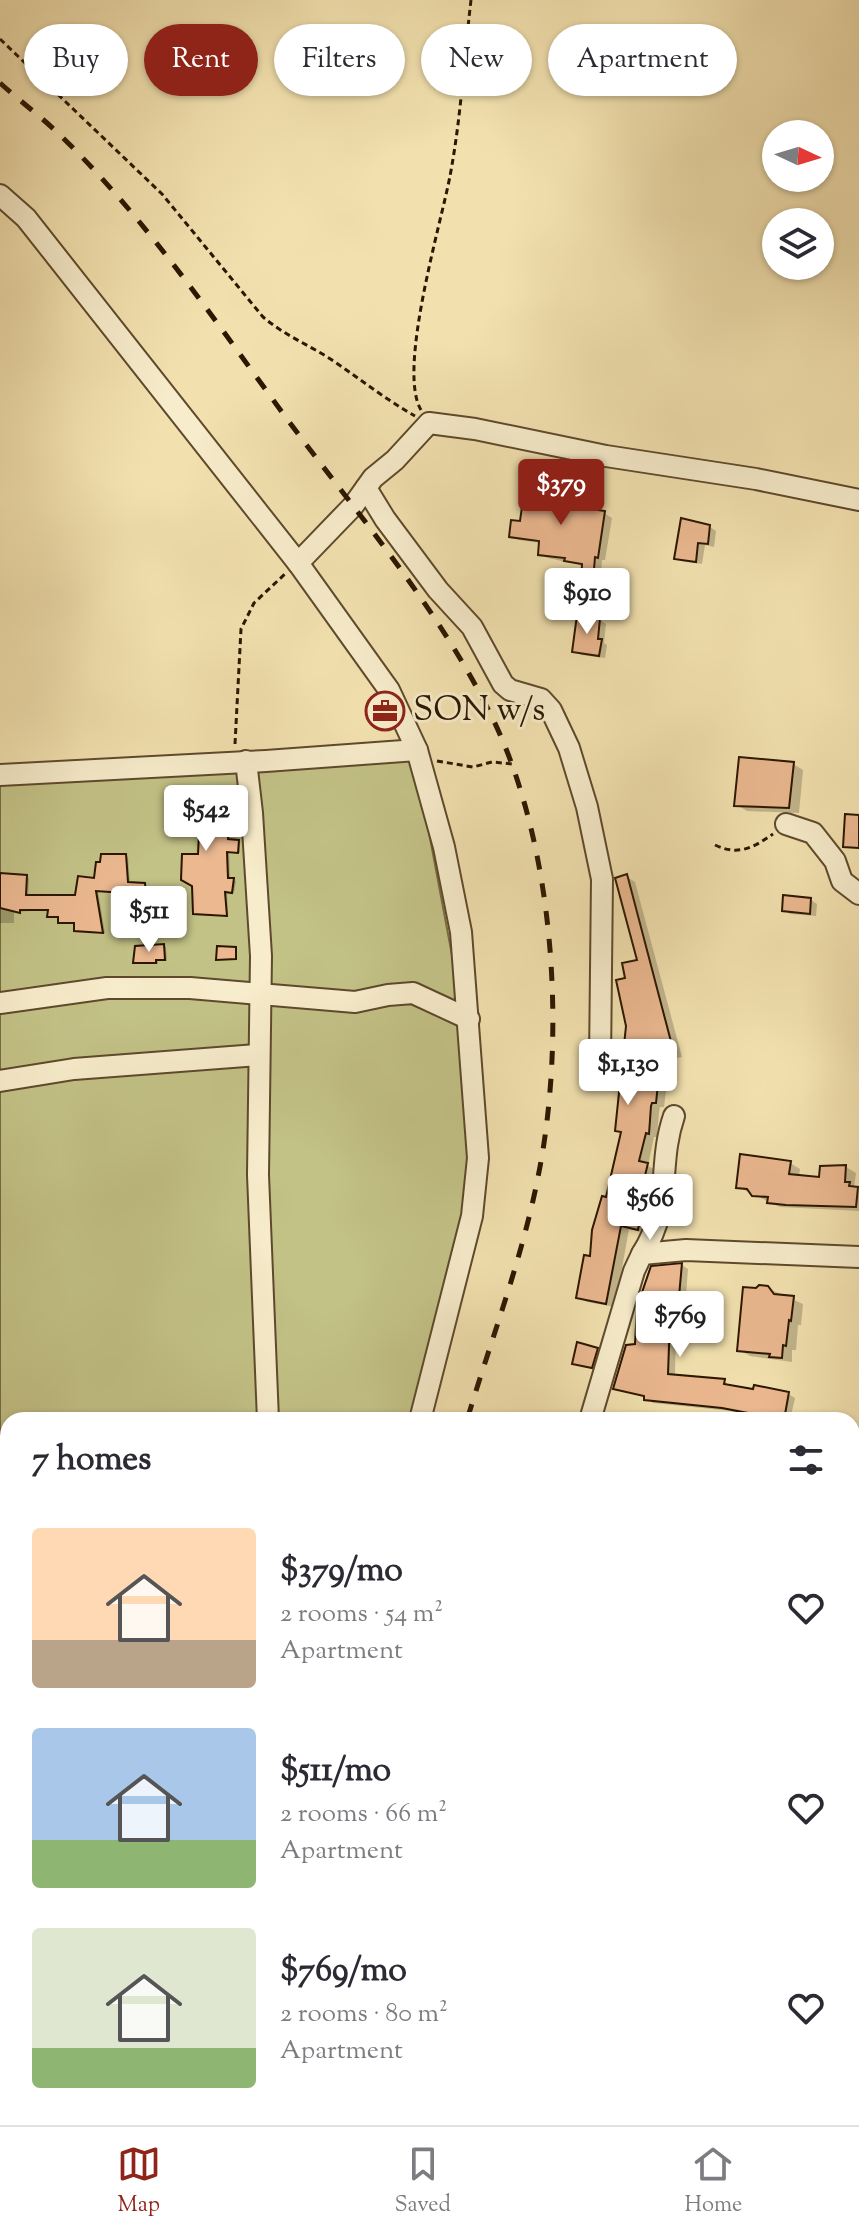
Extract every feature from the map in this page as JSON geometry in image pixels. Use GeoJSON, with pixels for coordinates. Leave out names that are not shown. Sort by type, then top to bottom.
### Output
{"type":"FeatureCollection","features":[{"type":"Feature","properties":{"kind":"street"},"geometry":{"type":"LineString","coordinates":[[0,195],[26,218],[298,563],[389,690],[417,750],[453,886],[461,932],[478,1158],[475,1198],[422,1412]]}},
{"type":"Feature","properties":{"kind":"street"},"geometry":{"type":"LineString","coordinates":[[298,563],[429,423],[475,429],[606,456],[768,481],[859,500]]}},
{"type":"Feature","properties":{"kind":"street"},"geometry":{"type":"LineString","coordinates":[[366,488],[438,590],[472,627],[503,684],[510,690],[541,699],[551,710],[569,748],[601,864],[600,1061]]}},
{"type":"Feature","properties":{"kind":"street"},"geometry":{"type":"LineString","coordinates":[[0,775],[417,750]]}},
{"type":"Feature","properties":{"kind":"street"},"geometry":{"type":"LineString","coordinates":[[236,762],[260,927],[258,1175],[268,1412]]}},
{"type":"Feature","properties":{"kind":"street"},"geometry":{"type":"LineString","coordinates":[[786,824],[813,833],[835,861],[842,881],[859,894]]}},
{"type":"Feature","properties":{"kind":"street"},"geometry":{"type":"LineString","coordinates":[[0,1003],[107,988],[190,988],[355,1002],[413,993],[469,1019]]}},
{"type":"Feature","properties":{"kind":"street"},"geometry":{"type":"LineString","coordinates":[[0,1081],[74,1069],[258,1055]]}},
{"type":"Feature","properties":{"kind":"street"},"geometry":{"type":"LineString","coordinates":[[592,1412],[634,1271],[651,1241],[662,1206],[669,1129],[674,1116]]}},
{"type":"Feature","properties":{"kind":"street"},"geometry":{"type":"LineString","coordinates":[[662,1206],[670,1231],[686,1250]]}},
{"type":"Feature","properties":{"kind":"street"},"geometry":{"type":"LineString","coordinates":[[642,1254],[686,1250],[859,1257]]}},
{"type":"Feature","properties":{"kind":"path"},"geometry":{"type":"LineString","coordinates":[[429,423],[417,404],[413,388],[415,364],[431,250],[450,177],[471,0]]}},
{"type":"Feature","properties":{"kind":"path"},"geometry":{"type":"LineString","coordinates":[[0,39],[162,194],[263,317],[334,362],[384,399],[429,423]]}},
{"type":"Feature","properties":{"kind":"path"},"geometry":{"type":"LineString","coordinates":[[236,762],[241,629],[254,603],[298,563]]}},
{"type":"Feature","properties":{"kind":"path"},"geometry":{"type":"LineString","coordinates":[[417,750],[434,761],[473,767],[492,762],[513,764]]}},
{"type":"Feature","properties":{"kind":"path"},"geometry":{"type":"LineString","coordinates":[[715,845],[725,850],[752,849],[786,824]]}},
{"type":"Feature","properties":{"kind":"shaded area"},"geometry":{"type":"Polygon","coordinates":[[[415,758],[455,971],[472,1155],[459,1242],[413,1412],[0,1412],[0,781],[415,758]]]}},
{"type":"Feature","properties":{"kind":"building"},"geometry":{"type":"Polygon","coordinates":[[[530,483],[571,488],[571,506],[605,511],[593,581],[581,585],[582,564],[564,561],[565,558],[538,555],[539,541],[509,537],[511,520],[520,521],[523,500],[528,500],[530,483]]]}},
{"type":"Feature","properties":{"kind":"building"},"geometry":{"type":"Polygon","coordinates":[[[681,518],[710,525],[708,544],[698,543],[696,562],[674,559],[681,518]]]}},
{"type":"Feature","properties":{"kind":"building"},"geometry":{"type":"Polygon","coordinates":[[[577,615],[600,618],[598,639],[602,639],[599,656],[572,652],[577,615]]]}},
{"type":"Feature","properties":{"kind":"building"},"geometry":{"type":"Polygon","coordinates":[[[739,757],[794,762],[789,808],[734,806],[739,757]]]}},
{"type":"Feature","properties":{"kind":"building"},"geometry":{"type":"Polygon","coordinates":[[[178,792],[207,801],[207,805],[230,808],[228,839],[239,840],[238,853],[227,852],[228,878],[234,878],[232,893],[225,892],[227,916],[193,914],[192,886],[181,880],[182,854],[198,854],[199,833],[194,832],[195,824],[167,822],[170,794],[178,792]]]}},
{"type":"Feature","properties":{"kind":"building"},"geometry":{"type":"Polygon","coordinates":[[[845,814],[859,815],[859,848],[843,847],[845,814]]]}},
{"type":"Feature","properties":{"kind":"building"},"geometry":{"type":"Polygon","coordinates":[[[101,854],[126,854],[128,882],[145,883],[147,911],[156,910],[157,923],[142,922],[143,911],[146,911],[122,908],[125,893],[96,891],[103,933],[74,931],[74,923],[58,923],[58,917],[47,917],[48,910],[20,910],[20,913],[0,908],[0,873],[27,875],[26,895],[75,895],[78,876],[94,878],[96,862],[100,862],[101,854]]]}},
{"type":"Feature","properties":{"kind":"building"},"geometry":{"type":"Polygon","coordinates":[[[627,874],[674,1053],[652,1057],[651,1083],[658,1084],[656,1103],[651,1106],[649,1134],[646,1133],[639,1161],[648,1163],[637,1202],[643,1203],[638,1230],[621,1226],[606,1304],[576,1298],[584,1255],[590,1256],[592,1230],[602,1196],[606,1197],[621,1132],[615,1131],[626,1026],[616,980],[625,978],[622,963],[637,960],[615,878],[627,874]]]}},
{"type":"Feature","properties":{"kind":"building"},"geometry":{"type":"Polygon","coordinates":[[[783,895],[811,898],[810,914],[782,911],[783,895]]]}},
{"type":"Feature","properties":{"kind":"building"},"geometry":{"type":"Polygon","coordinates":[[[164,944],[165,960],[133,963],[135,946],[164,944]]]}},
{"type":"Feature","properties":{"kind":"building"},"geometry":{"type":"Polygon","coordinates":[[[217,946],[236,947],[236,959],[216,960],[217,946]]]}},
{"type":"Feature","properties":{"kind":"building"},"geometry":{"type":"Polygon","coordinates":[[[740,1154],[791,1161],[789,1174],[819,1177],[820,1166],[846,1165],[845,1182],[858,1187],[856,1207],[767,1203],[768,1197],[752,1196],[747,1189],[736,1188],[740,1154]]]}},
{"type":"Feature","properties":{"kind":"building"},"geometry":{"type":"Polygon","coordinates":[[[682,1263],[677,1319],[670,1318],[668,1374],[725,1379],[724,1384],[753,1389],[754,1385],[789,1392],[785,1412],[743,1412],[644,1400],[644,1396],[613,1389],[626,1345],[635,1344],[637,1307],[651,1266],[682,1263]]]}},
{"type":"Feature","properties":{"kind":"building"},"geometry":{"type":"Polygon","coordinates":[[[759,1285],[768,1286],[774,1294],[794,1296],[782,1358],[737,1351],[743,1287],[756,1288],[759,1285]]]}},
{"type":"Feature","properties":{"kind":"building"},"geometry":{"type":"Polygon","coordinates":[[[577,1342],[598,1348],[592,1368],[572,1364],[577,1342]]]}},
{"type":"Feature","properties":{"kind":"railway"},"geometry":{"type":"LineString","coordinates":[[0,83],[91,167],[182,275],[423,600],[469,673],[511,763],[529,819],[541,878],[553,1001],[552,1063],[547,1122],[531,1208],[470,1412]]}},
{"type":"Feature","properties":{"kind":"place","name":"SON w/s"},"geometry":{"type":"Point","coordinates":[385,711]}}]}
